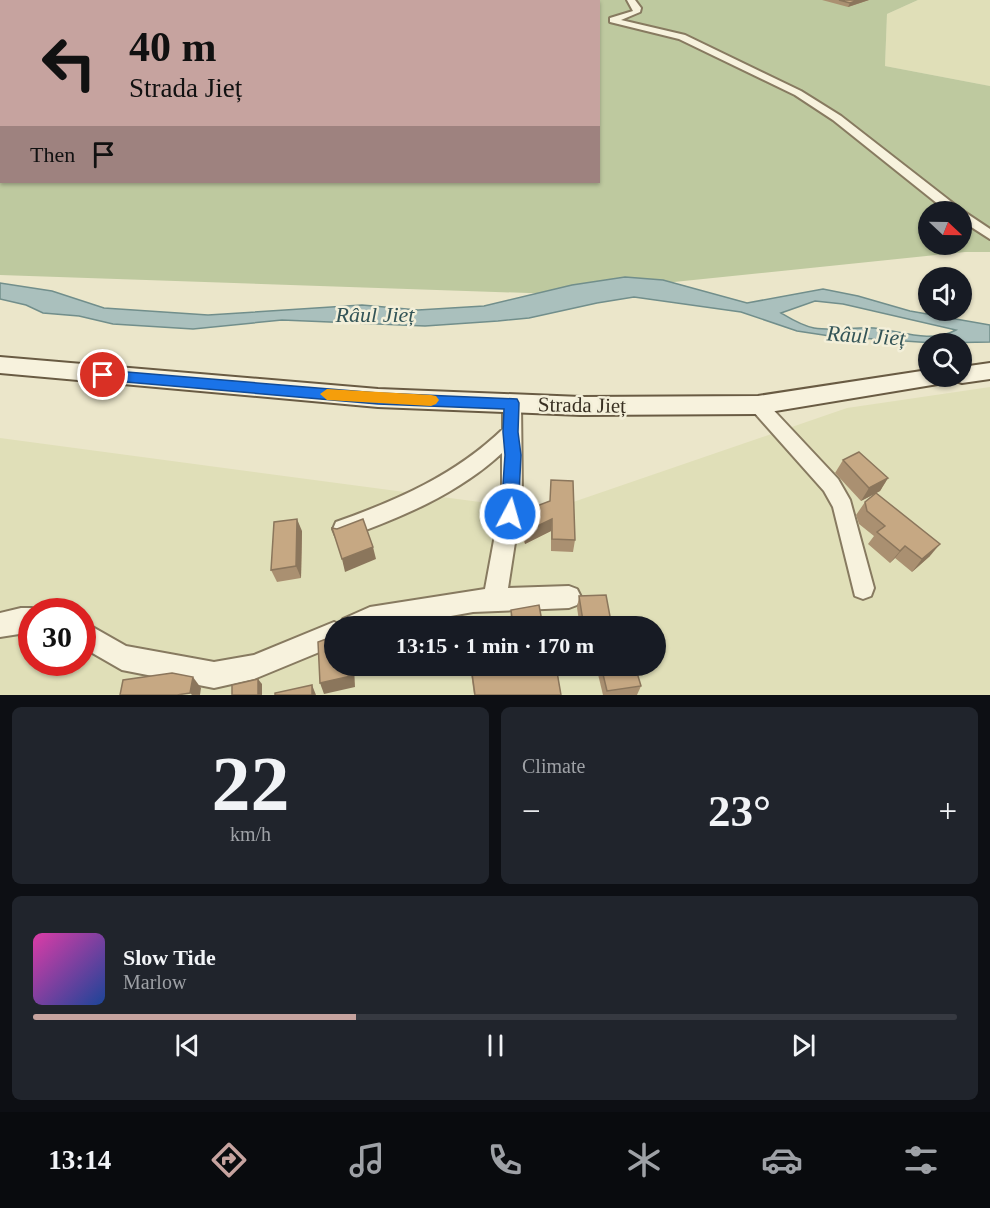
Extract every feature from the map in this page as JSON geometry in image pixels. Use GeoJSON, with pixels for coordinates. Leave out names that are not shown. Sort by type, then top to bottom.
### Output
{"type":"FeatureCollection","features":[{"type":"Feature","properties":{"kind":"main road","name":"Strada Jieț"},"geometry":{"type":"LineString","coordinates":[[0,365],[378,398],[581,406],[758,405],[918,380]]}},
{"type":"Feature","properties":{"kind":"main road"},"geometry":{"type":"LineString","coordinates":[[972,374],[990,371]]}},
{"type":"Feature","properties":{"kind":"street"},"geometry":{"type":"LineString","coordinates":[[631,0],[637,8],[636,12],[613,20],[682,37],[798,93],[837,118],[943,201]]}},
{"type":"Feature","properties":{"kind":"street"},"geometry":{"type":"LineString","coordinates":[[972,222],[990,235]]}},
{"type":"Feature","properties":{"kind":"street"},"geometry":{"type":"LineString","coordinates":[[495,599],[512,497],[512,403]]}},
{"type":"Feature","properties":{"kind":"street"},"geometry":{"type":"LineString","coordinates":[[758,405],[831,485],[843,506],[862,588]]}},
{"type":"Feature","properties":{"kind":"street"},"geometry":{"type":"LineString","coordinates":[[340,530],[415,501],[484,459],[511,432]]}},
{"type":"Feature","properties":{"kind":"street"},"geometry":{"type":"LineString","coordinates":[[389,616],[495,599],[569,597]]}},
{"type":"Feature","properties":{"kind":"street"},"geometry":{"type":"LineString","coordinates":[[0,626],[18,621]]}},
{"type":"Feature","properties":{"kind":"street"},"geometry":{"type":"LineString","coordinates":[[96,642],[122,658],[214,675],[254,667],[324,638]]}},
{"type":"Feature","properties":{"kind":"green space"},"geometry":{"type":"Polygon","coordinates":[[[600,0],[918,0],[887,14],[885,66],[990,86],[990,252],[972,252],[972,201],[918,201],[918,255],[936,255],[557,294],[0,275],[0,183],[600,183],[600,0]]]}},
{"type":"Feature","properties":{"kind":"green space"},"geometry":{"type":"Polygon","coordinates":[[[918,0],[990,0],[990,86],[885,66],[887,14],[918,0]]]}},
{"type":"Feature","properties":{"kind":"green space"},"geometry":{"type":"Polygon","coordinates":[[[990,387],[990,695],[0,695],[0,438],[547,511],[847,408],[990,387]]]}},
{"type":"Feature","properties":{"kind":"water","name":"Râul Jieț"},"geometry":{"type":"Polygon","coordinates":[[[625,277],[663,280],[747,303],[823,289],[918,312],[918,321],[967,321],[990,325],[990,342],[972,342],[972,333],[948,333],[956,330],[843,304],[815,301],[781,313],[805,326],[814,328],[874,328],[918,335],[918,342],[830,336],[797,331],[741,312],[634,297],[529,318],[498,321],[425,326],[282,320],[193,329],[113,324],[79,316],[43,313],[26,305],[0,299],[0,283],[52,291],[104,308],[208,315],[362,305],[418,310],[484,306],[572,285],[625,277]]]}},
{"type":"Feature","properties":{"kind":"building"},"geometry":{"type":"Polygon","coordinates":[[[839,0],[858,0],[850,3],[839,0]]]}},
{"type":"Feature","properties":{"kind":"building"},"geometry":{"type":"Polygon","coordinates":[[[859,452],[888,478],[869,488],[843,460],[859,452]]]}},
{"type":"Feature","properties":{"kind":"building"},"geometry":{"type":"Polygon","coordinates":[[[551,480],[573,481],[575,540],[552,539],[552,519],[525,532],[520,519],[521,512],[550,501],[551,480]]]}},
{"type":"Feature","properties":{"kind":"building"},"geometry":{"type":"Polygon","coordinates":[[[876,493],[940,544],[922,559],[905,546],[900,551],[877,532],[885,526],[867,511],[865,502],[876,493]]]}},
{"type":"Feature","properties":{"kind":"building"},"geometry":{"type":"Polygon","coordinates":[[[297,519],[296,566],[271,570],[274,522],[297,519]]]}},
{"type":"Feature","properties":{"kind":"building"},"geometry":{"type":"Polygon","coordinates":[[[363,519],[373,547],[342,559],[332,528],[337,529],[363,519]]]}},
{"type":"Feature","properties":{"kind":"building"},"geometry":{"type":"Polygon","coordinates":[[[606,595],[610,616],[582,616],[579,596],[606,595]]]}},
{"type":"Feature","properties":{"kind":"building"},"geometry":{"type":"Polygon","coordinates":[[[539,605],[541,616],[512,616],[511,610],[539,605]]]}},
{"type":"Feature","properties":{"kind":"building"},"geometry":{"type":"Polygon","coordinates":[[[324,640],[324,676],[351,676],[320,683],[318,642],[324,640]]]}},
{"type":"Feature","properties":{"kind":"building"},"geometry":{"type":"Polygon","coordinates":[[[172,673],[193,677],[190,693],[120,695],[123,680],[172,673]]]}},
{"type":"Feature","properties":{"kind":"building"},"geometry":{"type":"Polygon","coordinates":[[[472,676],[558,676],[561,695],[475,695],[472,676]]]}},
{"type":"Feature","properties":{"kind":"building"},"geometry":{"type":"Polygon","coordinates":[[[603,676],[638,676],[641,686],[607,691],[603,676]]]}},
{"type":"Feature","properties":{"kind":"building"},"geometry":{"type":"Polygon","coordinates":[[[258,679],[258,695],[232,695],[232,685],[258,679]]]}},
{"type":"Feature","properties":{"kind":"building"},"geometry":{"type":"Polygon","coordinates":[[[312,685],[312,695],[275,695],[275,693],[312,685]]]}},
{"type":"Feature","properties":{"kind":"slow traffic"},"geometry":{"type":"LineString","coordinates":[[327,394],[431,400]]}},
{"type":"Feature","properties":{"kind":"route"},"geometry":{"type":"LineString","coordinates":[[103,375],[378,398],[512,403],[513,455],[510,514]]}}]}
